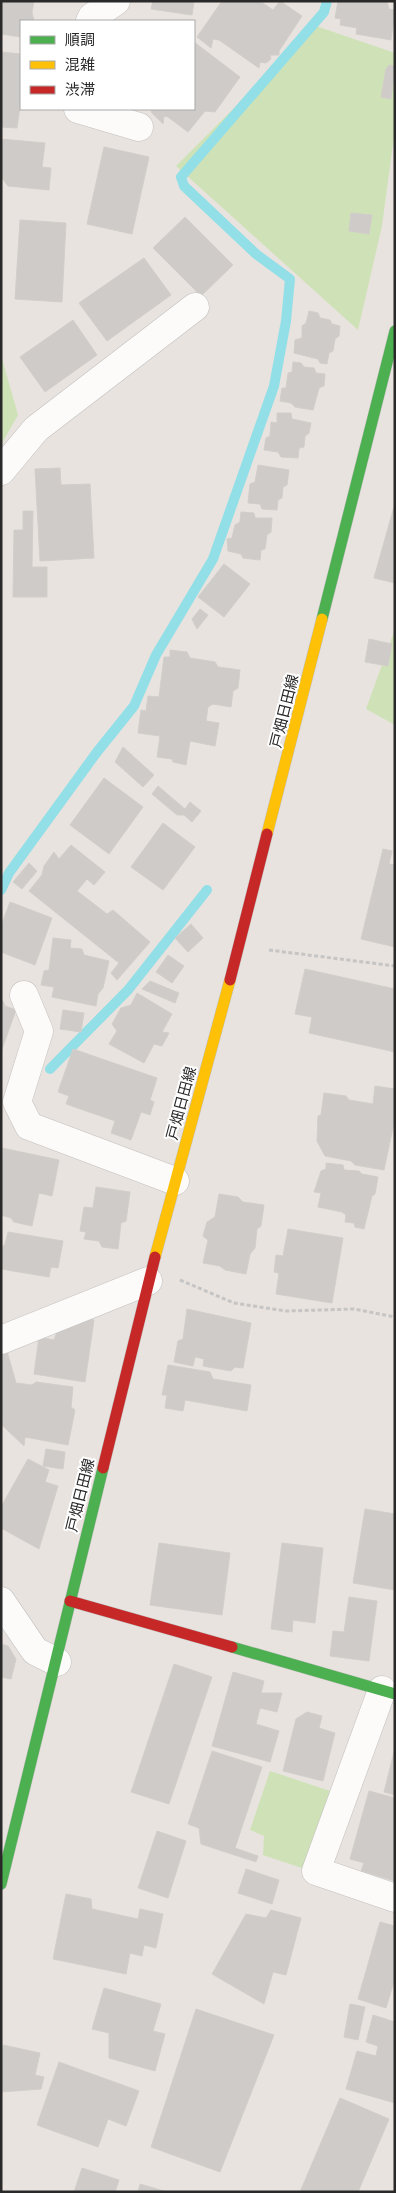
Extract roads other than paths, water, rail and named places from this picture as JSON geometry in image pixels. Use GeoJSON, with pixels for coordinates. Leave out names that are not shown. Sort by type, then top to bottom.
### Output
{"type":"FeatureCollection","features":[{"type":"Feature","properties":{"kind":"main road","name":"戸畑日田線"},"geometry":{"type":"LineString","coordinates":[[1,1884],[57,1662],[70,1601],[148,1281],[239,943],[395,331]]}},
{"type":"Feature","properties":{"kind":"main road"},"geometry":{"type":"LineString","coordinates":[[70,1601],[388,1692]]}},
{"type":"Feature","properties":{"kind":"street"},"geometry":{"type":"LineString","coordinates":[[90,20],[92,17],[116,1]]}},
{"type":"Feature","properties":{"kind":"street"},"geometry":{"type":"LineString","coordinates":[[81,110],[139,127]]}},
{"type":"Feature","properties":{"kind":"street"},"geometry":{"type":"LineString","coordinates":[[1,471],[36,429],[195,307]]}},
{"type":"Feature","properties":{"kind":"street"},"geometry":{"type":"LineString","coordinates":[[24,995],[39,1031],[17,1102],[30,1126],[175,1181]]}},
{"type":"Feature","properties":{"kind":"street"},"geometry":{"type":"LineString","coordinates":[[1,1340],[148,1281]]}},
{"type":"Feature","properties":{"kind":"street"},"geometry":{"type":"LineString","coordinates":[[1,1602],[35,1651],[57,1662]]}},
{"type":"Feature","properties":{"kind":"street"},"geometry":{"type":"LineString","coordinates":[[388,1692],[316,1871],[395,1898]]}},
{"type":"Feature","properties":{"kind":"waterway"},"geometry":{"type":"LineString","coordinates":[[1,890],[9,873],[97,752],[134,706],[156,655],[213,559],[274,386],[286,321],[290,279],[256,254],[184,186],[181,177],[324,12],[327,1]]}},
{"type":"Feature","properties":{"kind":"waterway"},"geometry":{"type":"LineString","coordinates":[[50,1069],[128,990],[207,890]]}}]}
